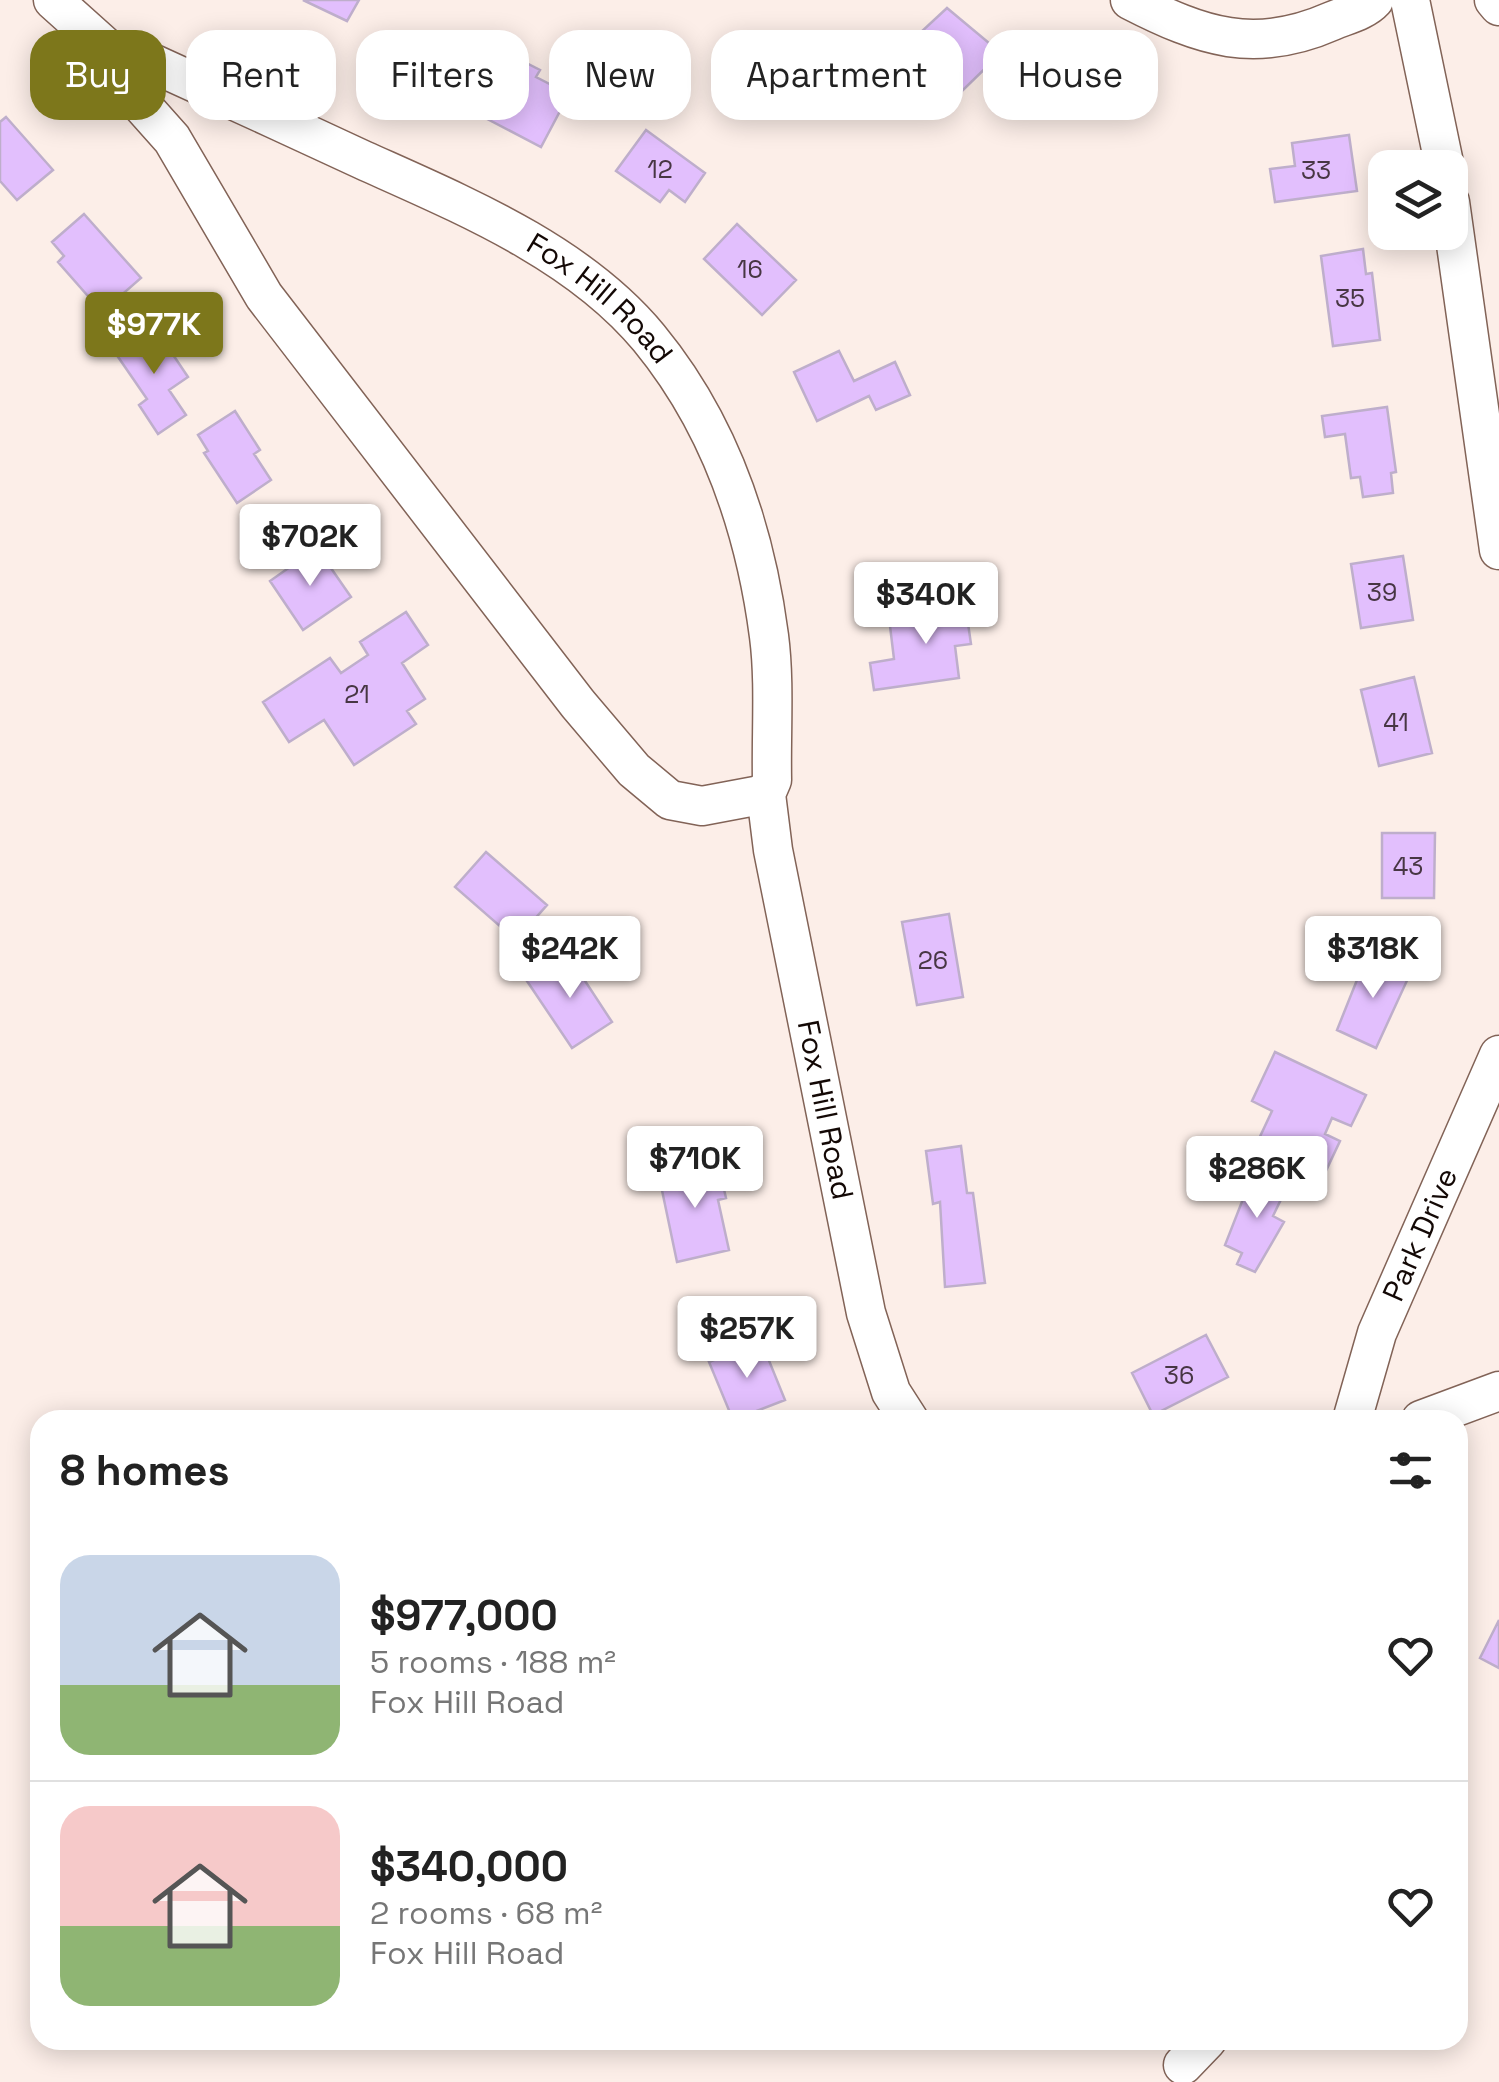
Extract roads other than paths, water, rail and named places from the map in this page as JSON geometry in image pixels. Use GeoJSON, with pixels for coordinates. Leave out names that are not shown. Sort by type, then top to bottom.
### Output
{"type":"FeatureCollection","features":[{"type":"Feature","properties":{"kind":"street","name":"Fox Hill Road"},"geometry":{"type":"LineString","coordinates":[[53,0],[86,30]]}},
{"type":"Feature","properties":{"kind":"street"},"geometry":{"type":"LineString","coordinates":[[1130,0],[1181,27],[1244,41],[1296,37],[1374,0]]}},
{"type":"Feature","properties":{"kind":"street"},"geometry":{"type":"LineString","coordinates":[[1410,0],[1441,150]]}},
{"type":"Feature","properties":{"kind":"street"},"geometry":{"type":"LineString","coordinates":[[1494,0],[1499,6]]}},
{"type":"Feature","properties":{"kind":"street","name":"Fox Hill Road"},"geometry":{"type":"LineString","coordinates":[[166,70],[532,242],[615,304],[648,336],[688,389],[722,455],[752,543],[770,639],[772,780],[766,794],[774,850],[866,1313],[891,1392],[902,1410]]}},
{"type":"Feature","properties":{"kind":"street","name":"Fox Hill Road"},"geometry":{"type":"LineString","coordinates":[[154,120],[172,140],[264,296],[578,704],[634,770],[670,800],[702,806],[766,794]]}},
{"type":"Feature","properties":{"kind":"street"},"geometry":{"type":"LineString","coordinates":[[1457,250],[1499,550]]}},
{"type":"Feature","properties":{"kind":"street","name":"Park Drive"},"geometry":{"type":"LineString","coordinates":[[1355,1410],[1377,1333],[1499,1056]]}},
{"type":"Feature","properties":{"kind":"street"},"geometry":{"type":"LineString","coordinates":[[1448,1410],[1499,1391]]}}]}
